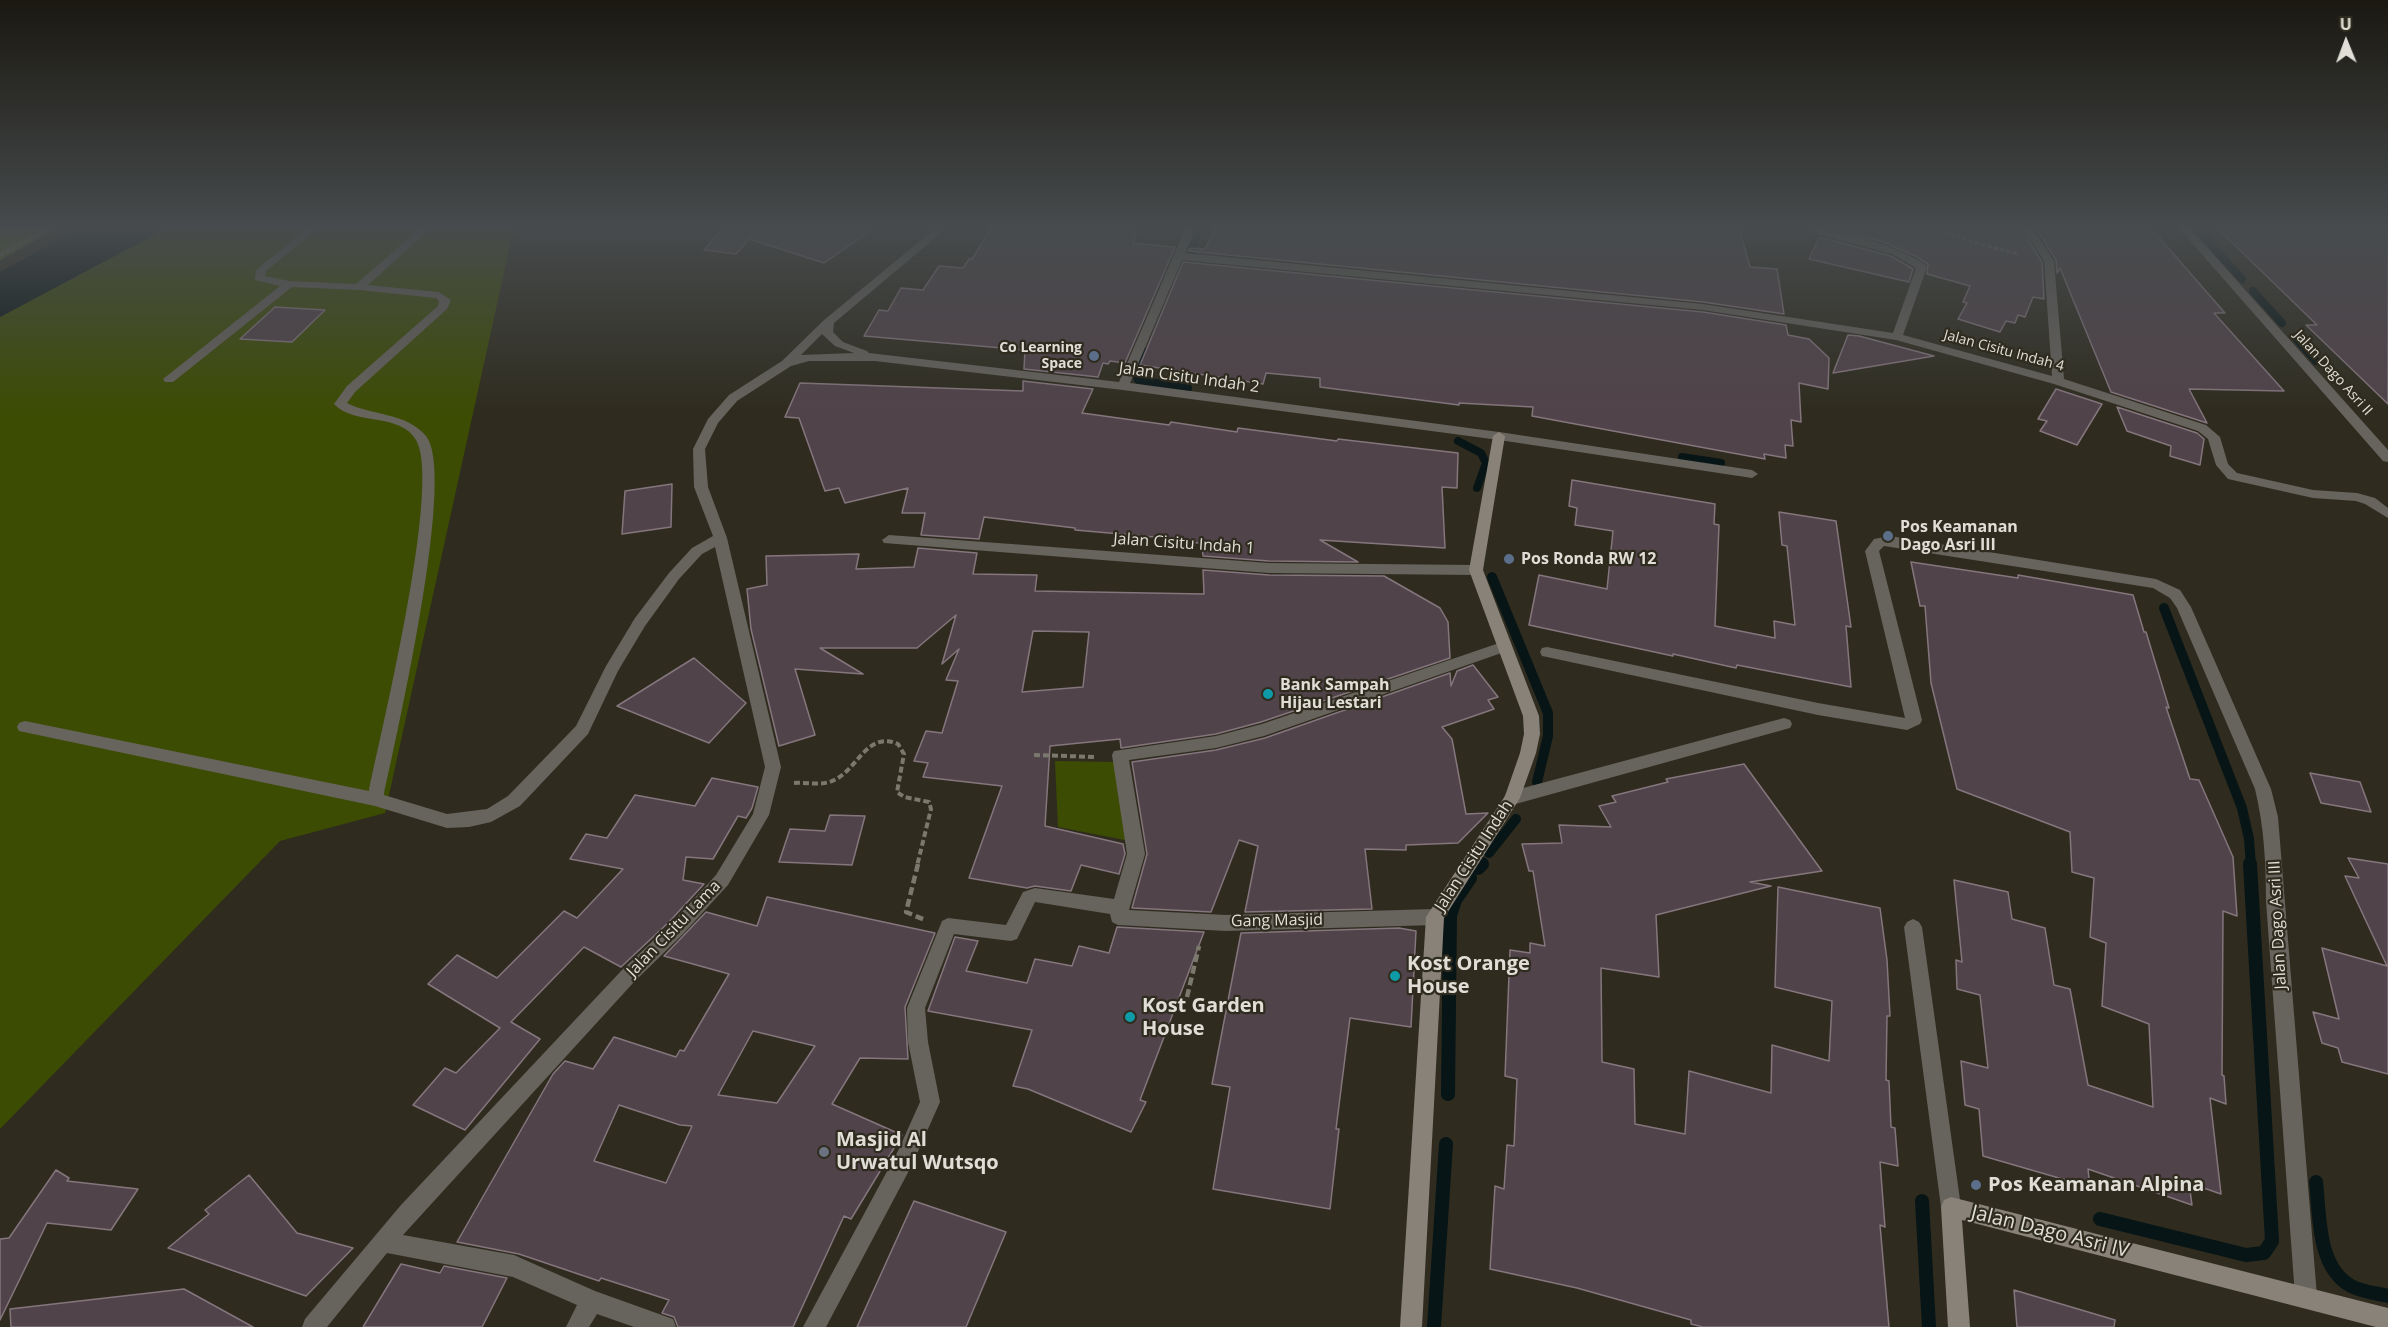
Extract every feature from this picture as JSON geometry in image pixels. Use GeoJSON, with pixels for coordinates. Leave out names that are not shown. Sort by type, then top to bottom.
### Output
{"type":"FeatureCollection","features":[{"type":"Feature","properties":{"kind":"street"},"geometry":{"type":"LineString","coordinates":[[168,379],[283,289]]}},
{"type":"Feature","properties":{"kind":"street"},"geometry":{"type":"LineString","coordinates":[[375,800],[424,558],[430,465],[424,440],[401,421],[351,412],[340,404],[351,389],[443,307],[445,300],[439,295],[378,289]]}},
{"type":"Feature","properties":{"kind":"street"},"geometry":{"type":"LineString","coordinates":[[786,364],[828,322],[868,289]]}},
{"type":"Feature","properties":{"kind":"street"},"geometry":{"type":"LineString","coordinates":[[1123,386],[1165,289]]}},
{"type":"Feature","properties":{"kind":"street","name":"Jalan Cisitu Indah 4"},"geometry":{"type":"LineString","coordinates":[[1517,289],[1703,307],[1897,337],[2058,381],[2202,428],[2214,437],[2222,465],[2234,476],[2313,494],[2357,497],[2370,501],[2388,513]]}},
{"type":"Feature","properties":{"kind":"street"},"geometry":{"type":"LineString","coordinates":[[1897,337],[1914,289]]}},
{"type":"Feature","properties":{"kind":"street"},"geometry":{"type":"LineString","coordinates":[[2051,289],[2058,381]]}},
{"type":"Feature","properties":{"kind":"street","name":"Jalan Dago Asri II"},"geometry":{"type":"LineString","coordinates":[[2238,289],[2388,458]]}},
{"type":"Feature","properties":{"kind":"street"},"geometry":{"type":"LineString","coordinates":[[828,322],[827,333],[839,344],[875,357]]}},
{"type":"Feature","properties":{"kind":"street"},"geometry":{"type":"LineString","coordinates":[[786,364],[808,357],[875,357]]}},
{"type":"Feature","properties":{"kind":"street","name":"Jalan Cisitu Indah 2"},"geometry":{"type":"LineString","coordinates":[[875,357],[1123,386],[1499,436],[1752,474]]}},
{"type":"Feature","properties":{"kind":"street","name":"Jalan Cisitu Lama"},"geometry":{"type":"LineString","coordinates":[[313,1327],[408,1212],[628,976],[678,928],[722,880],[762,815],[772,767],[720,538],[702,487],[699,449],[712,422],[733,398],[786,364]]}},
{"type":"Feature","properties":{"kind":"street"},"geometry":{"type":"LineString","coordinates":[[1476,570],[1499,436]]}},
{"type":"Feature","properties":{"kind":"street"},"geometry":{"type":"LineString","coordinates":[[26,727],[375,800],[447,821],[469,820],[491,814],[514,801],[582,730],[611,670],[640,622],[674,576],[697,551],[720,538]]}},
{"type":"Feature","properties":{"kind":"street","name":"Jalan Cisitu Indah 1"},"geometry":{"type":"LineString","coordinates":[[889,540],[1269,568],[1476,570]]}},
{"type":"Feature","properties":{"kind":"street","name":"Jalan Dago Asri III"},"geometry":{"type":"LineString","coordinates":[[1547,652],[1818,709],[1907,724],[1914,720],[1872,551],[1875,544],[1890,541],[2156,584],[2175,594],[2184,607],[2263,789],[2270,812],[2274,839],[2275,901],[2306,1296]]}},
{"type":"Feature","properties":{"kind":"street","name":"Jalan Cisitu Indah"},"geometry":{"type":"LineString","coordinates":[[1411,1327],[1435,916],[1512,798],[1532,734],[1531,716],[1476,570]]}},
{"type":"Feature","properties":{"kind":"street"},"geometry":{"type":"LineString","coordinates":[[1120,912],[1136,854],[1120,755],[1157,752],[1216,742],[1264,730],[1505,646]]}},
{"type":"Feature","properties":{"kind":"street"},"geometry":{"type":"LineString","coordinates":[[1512,798],[1784,724]]}},
{"type":"Feature","properties":{"kind":"street","name":"Gang Masjid"},"geometry":{"type":"LineString","coordinates":[[948,926],[1011,933],[1029,897],[1035,895],[1120,912],[1204,922],[1435,916]]}},
{"type":"Feature","properties":{"kind":"street"},"geometry":{"type":"LineString","coordinates":[[814,1327],[905,1158],[930,1102],[918,1042],[916,1008],[948,926]]}},
{"type":"Feature","properties":{"kind":"street","name":"Jalan Dago Asri IV"},"geometry":{"type":"LineString","coordinates":[[1913,927],[1951,1207],[2306,1296],[2388,1319]]}},
{"type":"Feature","properties":{"kind":"street"},"geometry":{"type":"LineString","coordinates":[[1951,1207],[1959,1327]]}},
{"type":"Feature","properties":{"kind":"street"},"geometry":{"type":"LineString","coordinates":[[383,1242],[514,1266],[592,1302],[665,1327]]}},
{"type":"Feature","properties":{"kind":"street"},"geometry":{"type":"LineString","coordinates":[[577,1327],[592,1302]]}},
{"type":"Feature","properties":{"kind":"path"},"geometry":{"type":"LineString","coordinates":[[769,783],[833,782],[852,766],[866,748],[877,742],[896,743],[902,748],[904,754],[897,792],[907,798],[925,800],[929,802],[931,809],[906,912],[911,916],[948,926]]}},
{"type":"Feature","properties":{"kind":"path"},"geometry":{"type":"LineString","coordinates":[[1034,755],[1120,755]]}},
{"type":"Feature","properties":{"kind":"path"},"geometry":{"type":"LineString","coordinates":[[1186,997],[1204,922]]}},
{"type":"Feature","properties":{"kind":"green space"},"geometry":{"type":"Polygon","coordinates":[[[53,289],[500,289],[385,813],[280,841],[0,1129],[0,317],[53,289]]]}},
{"type":"Feature","properties":{"kind":"green space"},"geometry":{"type":"Polygon","coordinates":[[[1055,761],[1115,762],[1130,841],[1058,827],[1055,761]]]}},
{"type":"Feature","properties":{"kind":"shaded area"},"geometry":{"type":"Polygon","coordinates":[[[0,289],[53,289],[0,317],[0,289]]]}},
{"type":"Feature","properties":{"kind":"building"},"geometry":{"type":"Polygon","coordinates":[[[900,289],[1157,289],[1125,363],[1110,361],[1108,364],[1103,363],[1098,377],[1024,369],[1025,350],[864,336],[879,310],[888,311],[900,289]]]}},
{"type":"Feature","properties":{"kind":"building"},"geometry":{"type":"Polygon","coordinates":[[[1172,289],[1463,289],[1703,312],[1786,325],[1788,335],[1809,339],[1829,358],[1828,389],[1799,383],[1801,422],[1791,420],[1793,446],[1785,445],[1786,458],[1764,454],[1765,459],[1532,416],[1533,407],[1459,403],[1459,405],[1320,387],[1320,378],[1266,373],[1263,384],[1140,365],[1172,289]]]}},
{"type":"Feature","properties":{"kind":"building"},"geometry":{"type":"Polygon","coordinates":[[[1571,289],[1780,289],[1784,314],[1703,302],[1571,289]]]}},
{"type":"Feature","properties":{"kind":"building"},"geometry":{"type":"Polygon","coordinates":[[[1969,289],[2043,289],[2044,299],[2033,297],[2025,317],[2018,315],[2015,323],[2006,321],[2000,332],[1958,319],[1967,303],[1963,302],[1969,289]]]}},
{"type":"Feature","properties":{"kind":"building"},"geometry":{"type":"Polygon","coordinates":[[[2069,289],[2204,289],[2225,313],[2214,313],[2284,391],[2189,389],[2207,423],[2111,392],[2069,289]]]}},
{"type":"Feature","properties":{"kind":"building"},"geometry":{"type":"Polygon","coordinates":[[[2280,289],[2388,289],[2388,404],[2306,325],[2317,325],[2280,289]]]}},
{"type":"Feature","properties":{"kind":"building"},"geometry":{"type":"Polygon","coordinates":[[[275,307],[325,310],[292,342],[240,339],[275,307]]]}},
{"type":"Feature","properties":{"kind":"building"},"geometry":{"type":"Polygon","coordinates":[[[1848,335],[1859,336],[1934,356],[1833,373],[1848,335]]]}},
{"type":"Feature","properties":{"kind":"building"},"geometry":{"type":"Polygon","coordinates":[[[1023,381],[1093,389],[1082,413],[1169,425],[1171,422],[1237,432],[1238,428],[1458,453],[1457,488],[1442,487],[1445,548],[1320,540],[1358,562],[1269,561],[1203,556],[1202,543],[1165,542],[1166,538],[1075,530],[1075,528],[984,517],[979,539],[921,535],[925,513],[902,513],[908,488],[845,503],[839,488],[825,491],[799,418],[785,417],[800,383],[1023,391],[1023,381]]]}},
{"type":"Feature","properties":{"kind":"building"},"geometry":{"type":"Polygon","coordinates":[[[2056,389],[2102,404],[2077,445],[2040,431],[2047,421],[2038,419],[2056,389]]]}},
{"type":"Feature","properties":{"kind":"building"},"geometry":{"type":"Polygon","coordinates":[[[2117,407],[2197,433],[2204,439],[2200,465],[2170,456],[2171,446],[2127,431],[2117,407]]]}},
{"type":"Feature","properties":{"kind":"building"},"geometry":{"type":"Polygon","coordinates":[[[1572,480],[1715,504],[1714,524],[1719,525],[1715,626],[1775,638],[1774,621],[1795,625],[1787,546],[1782,545],[1779,512],[1836,521],[1851,627],[1846,626],[1851,687],[1737,665],[1736,668],[1673,654],[1673,656],[1529,625],[1539,575],[1607,589],[1613,531],[1575,525],[1577,508],[1569,506],[1572,480]]]}},
{"type":"Feature","properties":{"kind":"building"},"geometry":{"type":"Polygon","coordinates":[[[672,484],[671,527],[622,534],[625,491],[672,484]]]}},
{"type":"Feature","properties":{"kind":"building"},"geometry":{"type":"Polygon","coordinates":[[[918,548],[977,553],[973,574],[1037,575],[1035,591],[1204,594],[1203,570],[1269,575],[1384,576],[1440,608],[1448,622],[1450,658],[1261,722],[1216,734],[1121,748],[1120,739],[1050,746],[1045,826],[1123,844],[1125,854],[1119,874],[1081,865],[1071,891],[1035,886],[1027,888],[969,878],[1002,786],[923,777],[928,763],[914,761],[926,731],[942,733],[958,681],[946,680],[959,649],[942,664],[956,615],[917,648],[820,648],[863,674],[795,669],[815,735],[779,746],[751,629],[747,589],[767,585],[766,556],[859,554],[856,569],[914,567],[918,548]],[[1033,631],[1022,692],[1083,687],[1089,632],[1033,631]]]}},
{"type":"Feature","properties":{"kind":"building"},"geometry":{"type":"Polygon","coordinates":[[[1911,562],[2018,578],[2018,575],[2133,595],[2190,779],[2199,780],[2233,857],[2237,916],[2223,911],[2222,1075],[2224,1076],[2226,1104],[2210,1098],[2221,1194],[2189,1183],[2192,1205],[2088,1169],[2090,1187],[1983,1156],[1979,1109],[1965,1105],[1961,1061],[1988,1068],[1980,995],[1957,989],[1956,960],[1962,962],[1954,880],[2008,892],[2012,919],[2045,928],[2054,985],[2070,989],[2088,1085],[2153,1107],[2149,1024],[2102,1006],[2106,943],[2090,937],[2094,878],[2072,872],[2070,832],[1957,789],[1931,683],[1925,606],[1920,606],[1911,562]]]}},
{"type":"Feature","properties":{"kind":"building"},"geometry":{"type":"Polygon","coordinates":[[[694,658],[746,703],[709,743],[617,706],[694,658]]]}},
{"type":"Feature","properties":{"kind":"building"},"geometry":{"type":"Polygon","coordinates":[[[1473,665],[1498,697],[1488,700],[1494,709],[1442,727],[1452,739],[1466,814],[1488,813],[1458,843],[1406,845],[1406,850],[1365,849],[1372,909],[1245,912],[1258,846],[1239,840],[1211,912],[1132,908],[1147,854],[1132,762],[1216,750],[1265,738],[1450,673],[1451,686],[1457,671],[1473,665]]]}},
{"type":"Feature","properties":{"kind":"building"},"geometry":{"type":"Polygon","coordinates":[[[1744,764],[1822,871],[1750,882],[1771,886],[1656,915],[1659,977],[1601,968],[1602,1062],[1634,1069],[1635,1124],[1685,1134],[1689,1071],[1771,1093],[1772,1045],[1829,1061],[1832,1001],[1775,987],[1778,887],[1880,908],[1887,960],[1890,1016],[1887,1016],[1886,1080],[1889,1081],[1891,1127],[1895,1128],[1898,1166],[1880,1162],[1885,1227],[1880,1225],[1889,1327],[1703,1327],[1691,1324],[1691,1320],[1577,1288],[1490,1269],[1495,1186],[1504,1189],[1507,1145],[1514,1146],[1517,1079],[1505,1076],[1510,950],[1530,953],[1530,943],[1545,946],[1533,871],[1529,871],[1522,844],[1562,843],[1559,825],[1611,827],[1599,806],[1616,802],[1612,796],[1668,782],[1666,779],[1744,764]]]}},
{"type":"Feature","properties":{"kind":"building"},"geometry":{"type":"Polygon","coordinates":[[[2310,773],[2360,782],[2371,812],[2321,803],[2310,773]]]}},
{"type":"Feature","properties":{"kind":"building"},"geometry":{"type":"Polygon","coordinates":[[[712,778],[758,787],[752,808],[746,818],[738,816],[713,859],[686,857],[683,880],[704,884],[669,922],[621,967],[584,947],[511,1022],[540,1039],[465,1130],[413,1105],[445,1068],[456,1073],[500,1028],[428,984],[457,955],[497,978],[564,911],[577,918],[623,869],[570,859],[586,834],[607,838],[635,795],[695,806],[712,778]]]}},
{"type":"Feature","properties":{"kind":"building"},"geometry":{"type":"Polygon","coordinates":[[[830,815],[865,816],[852,865],[779,862],[790,829],[825,831],[830,815]]]}},
{"type":"Feature","properties":{"kind":"building"},"geometry":{"type":"Polygon","coordinates":[[[2348,858],[2388,864],[2388,1074],[2342,1062],[2338,1048],[2322,1043],[2313,1012],[2339,1019],[2322,948],[2387,966],[2345,876],[2359,878],[2348,858]]]}},
{"type":"Feature","properties":{"kind":"building"},"geometry":{"type":"Polygon","coordinates":[[[767,897],[935,933],[905,1007],[908,1059],[860,1058],[832,1104],[902,1135],[851,1219],[844,1216],[793,1327],[678,1327],[674,1317],[662,1313],[669,1300],[601,1278],[599,1281],[519,1254],[457,1242],[553,1074],[565,1061],[593,1069],[614,1037],[676,1057],[680,1050],[684,1051],[729,974],[664,956],[706,912],[757,926],[767,897]],[[753,1031],[718,1095],[777,1103],[815,1046],[753,1031]],[[619,1105],[594,1161],[666,1183],[692,1126],[680,1125],[619,1105]]]}},
{"type":"Feature","properties":{"kind":"building"},"geometry":{"type":"Polygon","coordinates":[[[1117,927],[1204,932],[1140,1100],[1146,1102],[1131,1132],[1028,1089],[1013,1086],[1032,1030],[928,1011],[955,937],[978,941],[966,971],[1027,983],[1035,959],[1072,966],[1079,946],[1109,953],[1117,927]]]}},
{"type":"Feature","properties":{"kind":"building"},"geometry":{"type":"Polygon","coordinates":[[[1399,928],[1416,931],[1411,1027],[1350,1018],[1336,1129],[1339,1129],[1330,1209],[1213,1189],[1230,1087],[1212,1084],[1241,933],[1399,928]]]}},
{"type":"Feature","properties":{"kind":"building"},"geometry":{"type":"Polygon","coordinates":[[[56,1170],[69,1178],[67,1181],[138,1189],[111,1230],[47,1223],[0,1320],[0,1239],[9,1238],[56,1170]]]}},
{"type":"Feature","properties":{"kind":"building"},"geometry":{"type":"Polygon","coordinates":[[[249,1175],[297,1233],[353,1248],[306,1296],[168,1248],[209,1214],[205,1210],[249,1175]]]}},
{"type":"Feature","properties":{"kind":"building"},"geometry":{"type":"Polygon","coordinates":[[[914,1201],[1006,1232],[966,1327],[857,1327],[914,1201]]]}},
{"type":"Feature","properties":{"kind":"building"},"geometry":{"type":"Polygon","coordinates":[[[401,1264],[440,1273],[444,1266],[507,1278],[482,1327],[363,1327],[401,1264]]]}},
{"type":"Feature","properties":{"kind":"building"},"geometry":{"type":"Polygon","coordinates":[[[184,1289],[253,1327],[11,1327],[10,1309],[184,1289]]]}},
{"type":"Feature","properties":{"kind":"building"},"geometry":{"type":"Polygon","coordinates":[[[2014,1290],[2115,1320],[2114,1327],[2017,1327],[2014,1290]]]}},
{"type":"Feature","properties":{"kind":"waterway"},"geometry":{"type":"LineString","coordinates":[[2253,291],[2282,323]]}},
{"type":"Feature","properties":{"kind":"waterway"},"geometry":{"type":"LineString","coordinates":[[2295,337],[2316,361]]}},
{"type":"Feature","properties":{"kind":"waterway"},"geometry":{"type":"LineString","coordinates":[[1146,352],[1136,374],[1138,380],[1188,388]]}},
{"type":"Feature","properties":{"kind":"waterway"},"geometry":{"type":"LineString","coordinates":[[1458,441],[1481,453],[1486,463],[1477,488]]}},
{"type":"Feature","properties":{"kind":"waterway"},"geometry":{"type":"LineString","coordinates":[[1682,457],[1721,463]]}},
{"type":"Feature","properties":{"kind":"waterway"},"geometry":{"type":"LineString","coordinates":[[1492,577],[1548,713],[1548,736],[1537,782]]}},
{"type":"Feature","properties":{"kind":"waterway"},"geometry":{"type":"LineString","coordinates":[[2164,608],[2242,808],[2249,839],[2251,866]]}},
{"type":"Feature","properties":{"kind":"waterway"},"geometry":{"type":"LineString","coordinates":[[1489,853],[1516,819]]}},
{"type":"Feature","properties":{"kind":"waterway"},"geometry":{"type":"LineString","coordinates":[[1478,868],[1483,863]]}},
{"type":"Feature","properties":{"kind":"waterway"},"geometry":{"type":"LineString","coordinates":[[2100,1219],[2246,1255],[2264,1253],[2272,1241],[2250,864]]}},
{"type":"Feature","properties":{"kind":"waterway"},"geometry":{"type":"LineString","coordinates":[[1448,1094],[1450,915],[1455,900],[1470,878]]}},
{"type":"Feature","properties":{"kind":"waterway"},"geometry":{"type":"LineString","coordinates":[[1434,1327],[1446,1144]]}},
{"type":"Feature","properties":{"kind":"waterway"},"geometry":{"type":"LineString","coordinates":[[2316,1182],[2322,1240],[2332,1267],[2351,1286],[2388,1296]]}},
{"type":"Feature","properties":{"kind":"waterway"},"geometry":{"type":"LineString","coordinates":[[1922,1201],[1929,1327]]}},
{"type":"Feature","properties":{"kind":"place","name":"Co Learning Space"},"geometry":{"type":"Point","coordinates":[1094,356]}},
{"type":"Feature","properties":{"kind":"place","name":"Pos Keamanan Dago Asri III"},"geometry":{"type":"Point","coordinates":[1888,536]}},
{"type":"Feature","properties":{"kind":"place","name":"Pos Ronda RW 12"},"geometry":{"type":"Point","coordinates":[1509,559]}},
{"type":"Feature","properties":{"kind":"place","name":"Bank Sampah Hijau Lestari"},"geometry":{"type":"Point","coordinates":[1268,694]}},
{"type":"Feature","properties":{"kind":"place","name":"Kost Orange House"},"geometry":{"type":"Point","coordinates":[1395,976]}},
{"type":"Feature","properties":{"kind":"place","name":"Kost Garden House"},"geometry":{"type":"Point","coordinates":[1130,1017]}},
{"type":"Feature","properties":{"kind":"place","name":"Masjid Al Urwatul Wutsqo"},"geometry":{"type":"Point","coordinates":[824,1152]}},
{"type":"Feature","properties":{"kind":"place","name":"Pos Keamanan Alpina"},"geometry":{"type":"Point","coordinates":[1976,1185]}}]}
